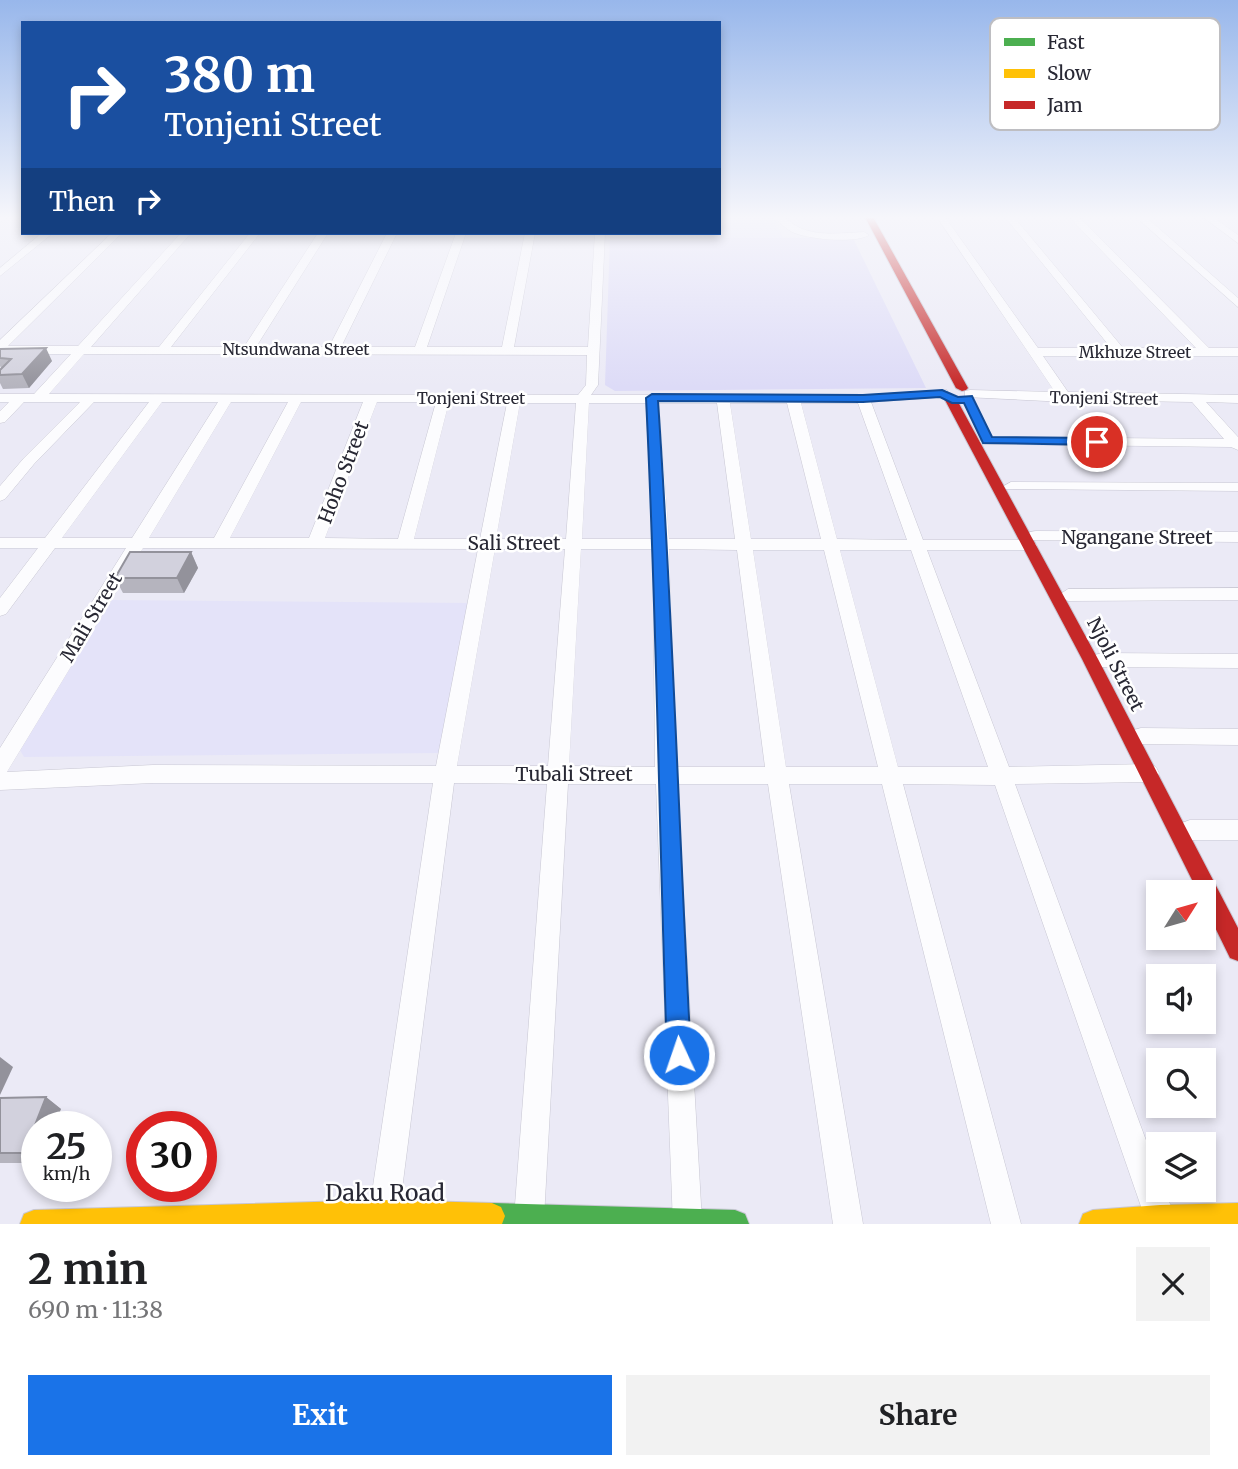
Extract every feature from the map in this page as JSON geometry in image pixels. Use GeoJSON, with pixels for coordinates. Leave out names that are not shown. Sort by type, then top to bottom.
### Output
{"type":"FeatureCollection","features":[{"type":"Feature","properties":{"kind":"main road","name":"Njoli Street"},"geometry":{"type":"LineString","coordinates":[[886,274],[918,341],[987,440],[1011,486],[1032,541],[1068,595],[1189,830],[1237,939]]}},
{"type":"Feature","properties":{"kind":"main road","name":"Njoli Street"},"geometry":{"type":"LineString","coordinates":[[897,274],[1149,773],[1237,939]]}},
{"type":"Feature","properties":{"kind":"main road","name":"Daku Road"},"geometry":{"type":"LineString","coordinates":[[34,1224],[384,1213],[734,1224]]}},
{"type":"Feature","properties":{"kind":"main road"},"geometry":{"type":"LineString","coordinates":[[1093,1224],[1160,1218],[1238,1216]]}},
{"type":"Feature","properties":{"kind":"street"},"geometry":{"type":"LineString","coordinates":[[0,348],[75,274]]}},
{"type":"Feature","properties":{"kind":"street"},"geometry":{"type":"LineString","coordinates":[[39,397],[149,274]]}},
{"type":"Feature","properties":{"kind":"street"},"geometry":{"type":"LineString","coordinates":[[164,348],[222,274]]}},
{"type":"Feature","properties":{"kind":"street"},"geometry":{"type":"LineString","coordinates":[[249,349],[297,274]]}},
{"type":"Feature","properties":{"kind":"street"},"geometry":{"type":"LineString","coordinates":[[334,349],[371,274]]}},
{"type":"Feature","properties":{"kind":"street"},"geometry":{"type":"LineString","coordinates":[[420,350],[447,274]]}},
{"type":"Feature","properties":{"kind":"street"},"geometry":{"type":"LineString","coordinates":[[507,350],[522,274]]}},
{"type":"Feature","properties":{"kind":"street"},"geometry":{"type":"LineString","coordinates":[[529,1219],[583,397],[592,385],[597,274]]}},
{"type":"Feature","properties":{"kind":"street"},"geometry":{"type":"LineString","coordinates":[[980,274],[1066,398]]}},
{"type":"Feature","properties":{"kind":"street"},"geometry":{"type":"LineString","coordinates":[[1056,274],[1120,352]]}},
{"type":"Feature","properties":{"kind":"street"},"geometry":{"type":"LineString","coordinates":[[1130,274],[1206,352]]}},
{"type":"Feature","properties":{"kind":"street"},"geometry":{"type":"LineString","coordinates":[[1205,274],[1238,304]]}},
{"type":"Feature","properties":{"kind":"street","name":"Ntsundwana Street"},"geometry":{"type":"LineString","coordinates":[[0,348],[592,351]]}},
{"type":"Feature","properties":{"kind":"street","name":"Mkhuze Street"},"geometry":{"type":"LineString","coordinates":[[1033,352],[1238,352]]}},
{"type":"Feature","properties":{"kind":"street","name":"Tonjeni Street"},"geometry":{"type":"LineString","coordinates":[[0,398],[863,399],[956,394],[1238,399]]}},
{"type":"Feature","properties":{"kind":"street"},"geometry":{"type":"LineString","coordinates":[[405,543],[444,397]]}},
{"type":"Feature","properties":{"kind":"street"},"geometry":{"type":"LineString","coordinates":[[0,419],[20,398]]}},
{"type":"Feature","properties":{"kind":"street","name":"Mali Street"},"geometry":{"type":"LineString","coordinates":[[0,766],[226,398]]}},
{"type":"Feature","properties":{"kind":"street"},"geometry":{"type":"LineString","coordinates":[[384,1213],[445,776],[514,398]]}},
{"type":"Feature","properties":{"kind":"street"},"geometry":{"type":"LineString","coordinates":[[652,398],[661,543],[666,775],[687,1222]]}},
{"type":"Feature","properties":{"kind":"street"},"geometry":{"type":"LineString","coordinates":[[0,496],[29,461],[90,399]]}},
{"type":"Feature","properties":{"kind":"street"},"geometry":{"type":"LineString","coordinates":[[0,610],[158,399]]}},
{"type":"Feature","properties":{"kind":"street"},"geometry":{"type":"LineString","coordinates":[[219,544],[296,399]]}},
{"type":"Feature","properties":{"kind":"street"},"geometry":{"type":"LineString","coordinates":[[723,399],[777,775],[848,1224]]}},
{"type":"Feature","properties":{"kind":"street"},"geometry":{"type":"LineString","coordinates":[[793,399],[1006,1224]]}},
{"type":"Feature","properties":{"kind":"street"},"geometry":{"type":"LineString","coordinates":[[863,399],[1002,776],[1160,1218]]}},
{"type":"Feature","properties":{"kind":"street"},"geometry":{"type":"LineString","coordinates":[[1196,399],[1237,444]]}},
{"type":"Feature","properties":{"kind":"street","name":"Hoho Street"},"geometry":{"type":"LineString","coordinates":[[314,544],[371,400]]}},
{"type":"Feature","properties":{"kind":"street"},"geometry":{"type":"LineString","coordinates":[[987,440],[1237,444]]}},
{"type":"Feature","properties":{"kind":"street"},"geometry":{"type":"LineString","coordinates":[[1011,486],[1238,487]]}},
{"type":"Feature","properties":{"kind":"street","name":"Ngangane Street"},"geometry":{"type":"LineString","coordinates":[[1032,541],[1238,537]]}},
{"type":"Feature","properties":{"kind":"street","name":"Sali Street"},"geometry":{"type":"LineString","coordinates":[[0,543],[661,543],[916,546],[1032,541]]}},
{"type":"Feature","properties":{"kind":"street"},"geometry":{"type":"LineString","coordinates":[[1068,595],[1238,594]]}},
{"type":"Feature","properties":{"kind":"street"},"geometry":{"type":"LineString","coordinates":[[1102,660],[1238,661]]}},
{"type":"Feature","properties":{"kind":"street"},"geometry":{"type":"LineString","coordinates":[[1141,736],[1238,737]]}},
{"type":"Feature","properties":{"kind":"street","name":"Tubali Street"},"geometry":{"type":"LineString","coordinates":[[0,780],[153,774],[1002,776],[1149,773]]}},
{"type":"Feature","properties":{"kind":"street"},"geometry":{"type":"LineString","coordinates":[[1189,830],[1238,830]]}},
{"type":"Feature","properties":{"kind":"shaded area"},"geometry":{"type":"Polygon","coordinates":[[[609,274],[871,274],[926,388],[615,391],[605,385],[609,274]]]}},
{"type":"Feature","properties":{"kind":"shaded area"},"geometry":{"type":"Polygon","coordinates":[[[109,600],[471,603],[441,753],[24,757],[17,745],[109,600]]]}},
{"type":"Feature","properties":{"kind":"building"},"geometry":{"type":"Polygon","coordinates":[[[46,348],[22,374],[0,375],[0,370],[11,359],[0,358],[0,349],[46,348]]]}},
{"type":"Feature","properties":{"kind":"building"},"geometry":{"type":"Polygon","coordinates":[[[130,552],[191,552],[177,578],[115,578],[130,552]]]}},
{"type":"Feature","properties":{"kind":"building"},"geometry":{"type":"Polygon","coordinates":[[[46,1097],[40,1111],[21,1111],[21,1153],[0,1153],[0,1098],[46,1097]]]}},
{"type":"Feature","properties":{"kind":"traffic: fast"},"geometry":{"type":"LineString","coordinates":[[492,1216],[735,1224]]}},
{"type":"Feature","properties":{"kind":"traffic: slow"},"geometry":{"type":"LineString","coordinates":[[34,1224],[384,1213],[492,1216]]}},
{"type":"Feature","properties":{"kind":"traffic: slow"},"geometry":{"type":"LineString","coordinates":[[1093,1224],[1160,1218],[1238,1216]]}},
{"type":"Feature","properties":{"kind":"traffic: jam"},"geometry":{"type":"LineString","coordinates":[[900,274],[962,388]]}},
{"type":"Feature","properties":{"kind":"traffic: jam"},"geometry":{"type":"LineString","coordinates":[[951,400],[1090,659],[1238,950]]}},
{"type":"Feature","properties":{"kind":"route"},"geometry":{"type":"LineString","coordinates":[[679,1055],[666,775],[661,543],[652,398],[863,399],[942,393],[956,401],[968,399],[987,440],[1097,442]]}}]}
